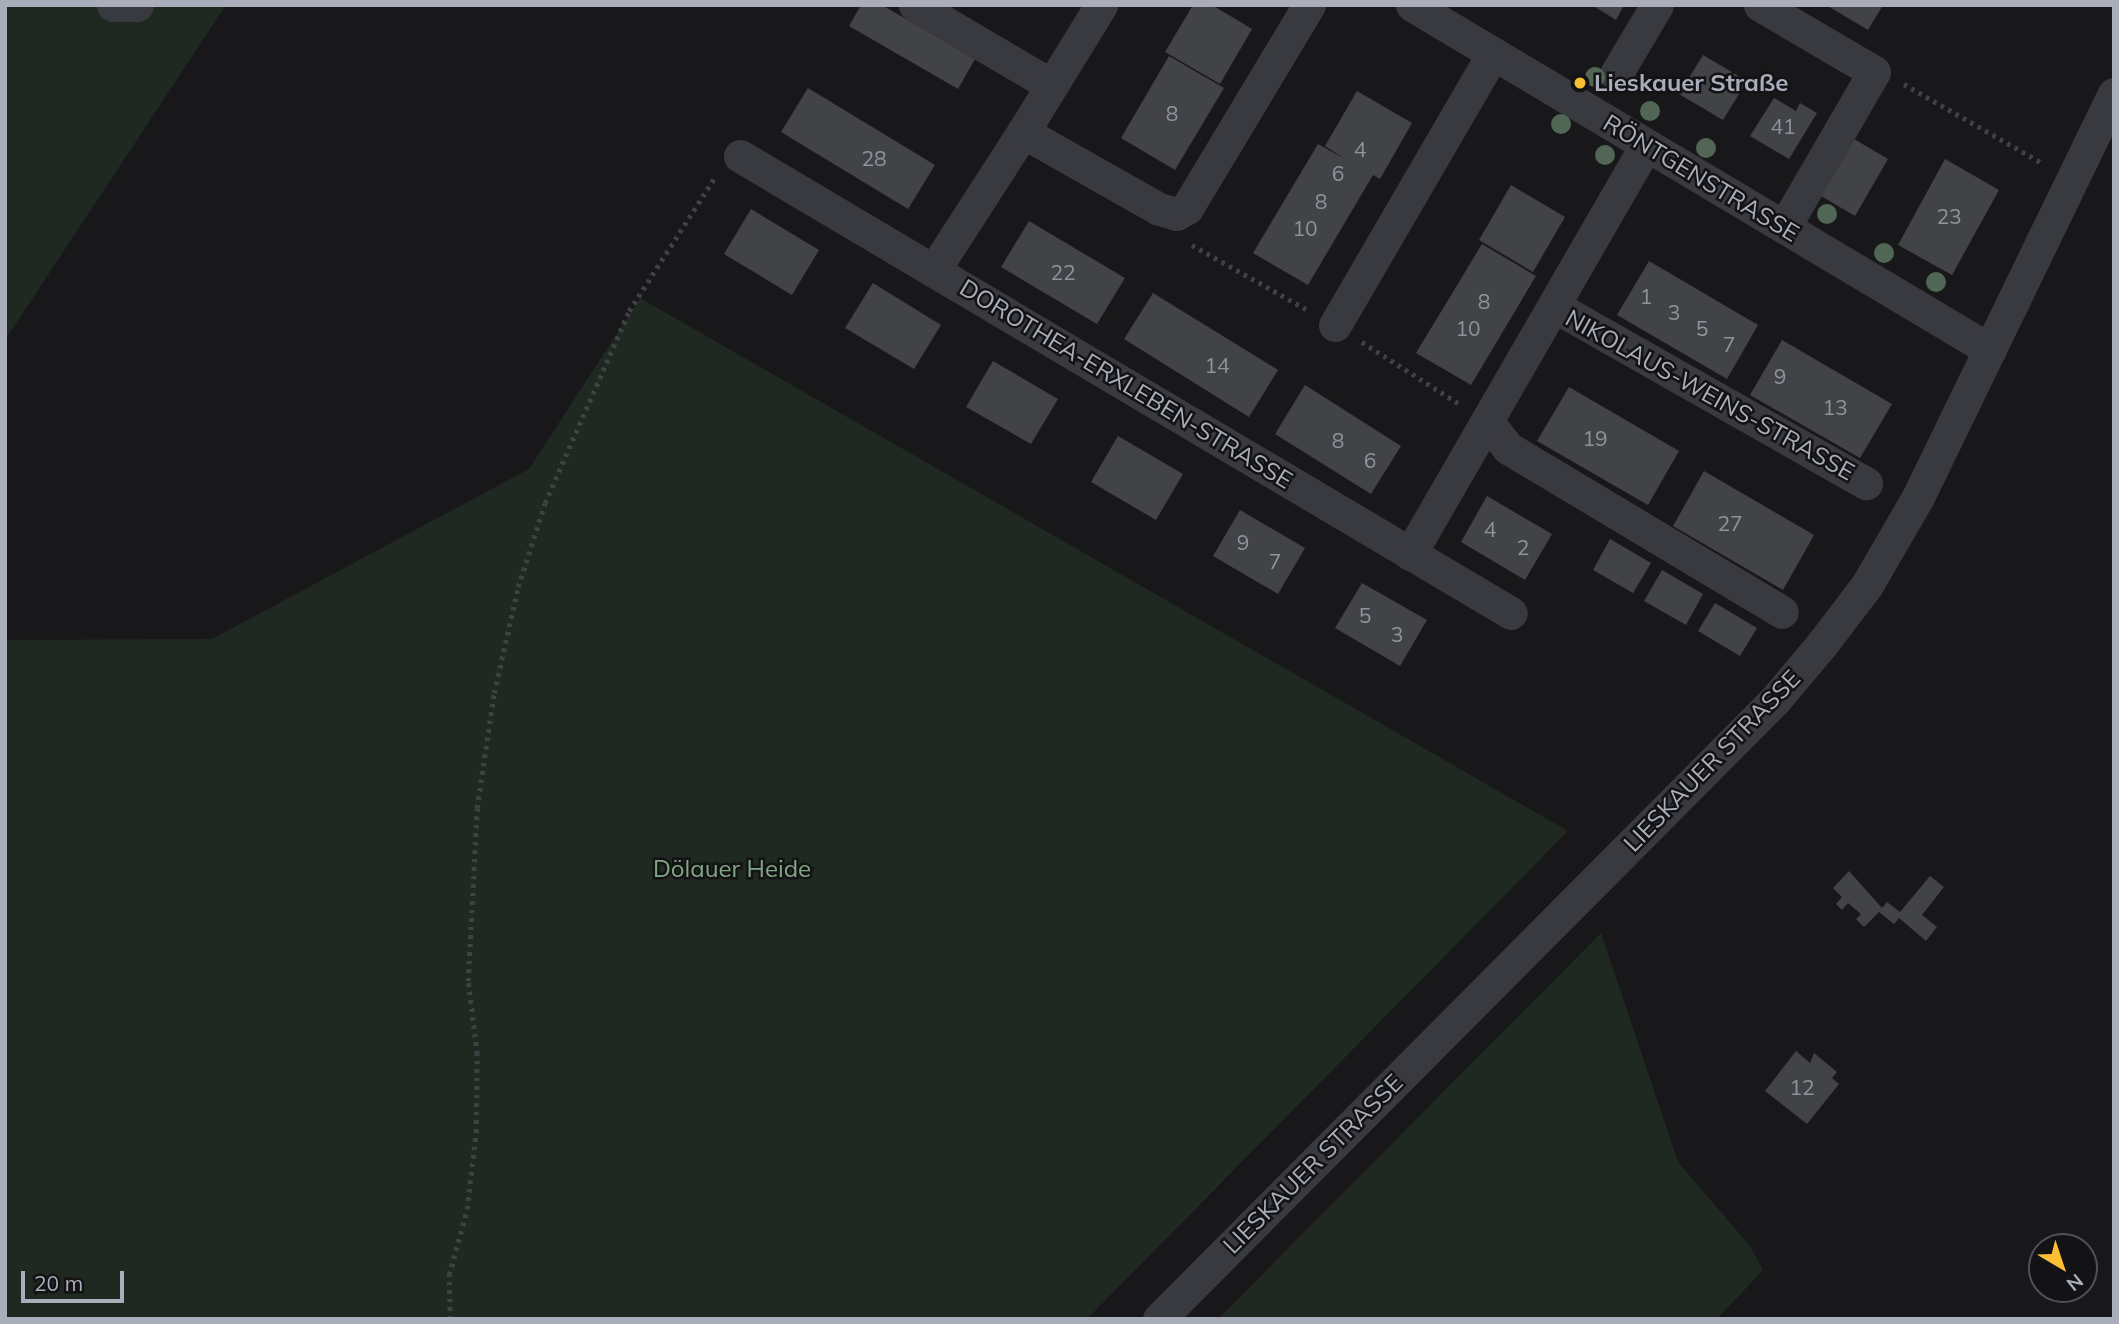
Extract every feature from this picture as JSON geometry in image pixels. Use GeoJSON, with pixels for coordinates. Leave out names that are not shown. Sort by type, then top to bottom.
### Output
{"type":"FeatureCollection","features":[{"type":"Feature","properties":{"kind":"street"},"geometry":{"type":"LineString","coordinates":[[113,5],[137,5]]}},
{"type":"Feature","properties":{"kind":"street"},"geometry":{"type":"LineString","coordinates":[[915,5],[1049,84]]}},
{"type":"Feature","properties":{"kind":"street"},"geometry":{"type":"LineString","coordinates":[[934,270],[1101,5]]}},
{"type":"Feature","properties":{"kind":"street"},"geometry":{"type":"LineString","coordinates":[[1023,132],[1159,209],[1176,214],[1187,208],[1309,5]]}},
{"type":"Feature","properties":{"kind":"street","name":"RÖNTGENSTRASSE"},"geometry":{"type":"LineString","coordinates":[[1412,5],[1990,350]]}},
{"type":"Feature","properties":{"kind":"street"},"geometry":{"type":"LineString","coordinates":[[1616,74],[1657,5]]}},
{"type":"Feature","properties":{"kind":"street"},"geometry":{"type":"LineString","coordinates":[[1760,5],[1874,72],[1784,227]]}},
{"type":"Feature","properties":{"kind":"street"},"geometry":{"type":"LineString","coordinates":[[1335,325],[1493,54]]}},
{"type":"Feature","properties":{"kind":"street","name":"LIESKAUER STRASSE"},"geometry":{"type":"LineString","coordinates":[[1160,1319],[1799,672],[1873,574],[1918,497],[2114,94]]}},
{"type":"Feature","properties":{"kind":"street","name":"NIKOLAUS-WEINS-STRASSE"},"geometry":{"type":"LineString","coordinates":[[1410,554],[1646,145]]}},
{"type":"Feature","properties":{"kind":"street","name":"DOROTHEA-ERXLEBEN-STRASSE"},"geometry":{"type":"LineString","coordinates":[[740,156],[1511,613]]}},
{"type":"Feature","properties":{"kind":"street","name":"NIKOLAUS-WEINS-STRASSE"},"geometry":{"type":"LineString","coordinates":[[1554,306],[1866,483]]}},
{"type":"Feature","properties":{"kind":"street"},"geometry":{"type":"LineString","coordinates":[[1487,421],[1508,448],[1782,612]]}},
{"type":"Feature","properties":{"kind":"path"},"geometry":{"type":"LineString","coordinates":[[1874,72],[1894,78],[2072,180]]}},
{"type":"Feature","properties":{"kind":"path"},"geometry":{"type":"LineString","coordinates":[[450,1319],[449,1275],[467,1209],[476,1132],[477,1054],[468,981],[477,808],[494,693],[518,586],[545,503],[629,311],[730,153],[740,156]]}},
{"type":"Feature","properties":{"kind":"green space"},"geometry":{"type":"Polygon","coordinates":[[[5,5],[226,5],[5,340],[5,5]]]}},
{"type":"Feature","properties":{"kind":"green space","name":"Dölauer Heide"},"geometry":{"type":"Polygon","coordinates":[[[640,298],[1568,831],[1087,1319],[5,1319],[5,640],[212,639],[529,469],[640,298]]]}},
{"type":"Feature","properties":{"kind":"green space"},"geometry":{"type":"Polygon","coordinates":[[[1601,933],[1678,1162],[1750,1246],[1763,1270],[1717,1319],[1218,1319],[1601,933]]]}},
{"type":"Feature","properties":{"kind":"building"},"geometry":{"type":"Polygon","coordinates":[[[861,5],[882,5],[975,59],[958,89],[849,26],[861,5]]]}},
{"type":"Feature","properties":{"kind":"building"},"geometry":{"type":"Polygon","coordinates":[[[1193,5],[1212,5],[1252,29],[1220,84],[1165,52],[1193,5]]]}},
{"type":"Feature","properties":{"kind":"building"},"geometry":{"type":"Polygon","coordinates":[[[1592,5],[1624,5],[1616,20],[1592,5]]]}},
{"type":"Feature","properties":{"kind":"building"},"geometry":{"type":"Polygon","coordinates":[[[1826,5],[1883,5],[1868,30],[1826,5]]]}},
{"type":"Feature","properties":{"kind":"building"},"geometry":{"type":"Polygon","coordinates":[[[1703,55],[1747,81],[1723,120],[1679,94],[1703,55]]]}},
{"type":"Feature","properties":{"kind":"building"},"geometry":{"type":"Polygon","coordinates":[[[1169,56],[1224,88],[1175,170],[1121,138],[1169,56]]]}},
{"type":"Feature","properties":{"kind":"building"},"geometry":{"type":"Polygon","coordinates":[[[808,88],[935,165],[908,209],[781,132],[808,88]]]}},
{"type":"Feature","properties":{"kind":"building"},"geometry":{"type":"Polygon","coordinates":[[[1357,91],[1412,123],[1380,179],[1373,175],[1308,285],[1253,253],[1318,144],[1345,159],[1325,146],[1357,91]]]}},
{"type":"Feature","properties":{"kind":"building"},"geometry":{"type":"Polygon","coordinates":[[[1774,98],[1796,111],[1800,103],[1817,113],[1789,159],[1750,136],[1774,98]]]}},
{"type":"Feature","properties":{"kind":"building"},"geometry":{"type":"Polygon","coordinates":[[[1854,139],[1888,159],[1855,216],[1821,196],[1854,139]]]}},
{"type":"Feature","properties":{"kind":"building"},"geometry":{"type":"Polygon","coordinates":[[[1945,159],[1999,190],[1952,275],[1898,245],[1945,159]]]}},
{"type":"Feature","properties":{"kind":"building"},"geometry":{"type":"Polygon","coordinates":[[[1511,185],[1565,217],[1533,272],[1479,240],[1511,185]]]}},
{"type":"Feature","properties":{"kind":"building"},"geometry":{"type":"Polygon","coordinates":[[[751,209],[819,250],[792,295],[724,254],[751,209]]]}},
{"type":"Feature","properties":{"kind":"building"},"geometry":{"type":"Polygon","coordinates":[[[1029,221],[1125,278],[1097,324],[1001,267],[1029,221]]]}},
{"type":"Feature","properties":{"kind":"building"},"geometry":{"type":"Polygon","coordinates":[[[1482,244],[1536,276],[1471,385],[1416,353],[1482,244]]]}},
{"type":"Feature","properties":{"kind":"building"},"geometry":{"type":"Polygon","coordinates":[[[1649,261],[1758,325],[1727,379],[1617,315],[1649,261]]]}},
{"type":"Feature","properties":{"kind":"building"},"geometry":{"type":"Polygon","coordinates":[[[873,283],[941,325],[914,369],[845,328],[873,283]]]}},
{"type":"Feature","properties":{"kind":"building"},"geometry":{"type":"Polygon","coordinates":[[[1153,293],[1278,370],[1249,417],[1124,339],[1153,293]]]}},
{"type":"Feature","properties":{"kind":"building"},"geometry":{"type":"Polygon","coordinates":[[[1782,340],[1892,404],[1860,458],[1750,395],[1782,340]]]}},
{"type":"Feature","properties":{"kind":"building"},"geometry":{"type":"Polygon","coordinates":[[[993,361],[1058,399],[1031,444],[966,407],[993,361]]]}},
{"type":"Feature","properties":{"kind":"building"},"geometry":{"type":"Polygon","coordinates":[[[1305,385],[1401,446],[1371,494],[1275,434],[1305,385]]]}},
{"type":"Feature","properties":{"kind":"building"},"geometry":{"type":"Polygon","coordinates":[[[1569,387],[1679,451],[1648,505],[1537,441],[1569,387]]]}},
{"type":"Feature","properties":{"kind":"building"},"geometry":{"type":"Polygon","coordinates":[[[1118,436],[1183,474],[1156,520],[1091,482],[1118,436]]]}},
{"type":"Feature","properties":{"kind":"building"},"geometry":{"type":"Polygon","coordinates":[[[1704,471],[1814,535],[1783,590],[1673,526],[1704,471]]]}},
{"type":"Feature","properties":{"kind":"building"},"geometry":{"type":"Polygon","coordinates":[[[1487,496],[1552,534],[1525,580],[1461,542],[1487,496]]]}},
{"type":"Feature","properties":{"kind":"building"},"geometry":{"type":"Polygon","coordinates":[[[1240,510],[1305,548],[1278,594],[1213,556],[1240,510]]]}},
{"type":"Feature","properties":{"kind":"building"},"geometry":{"type":"Polygon","coordinates":[[[1610,539],[1651,563],[1633,593],[1593,570],[1610,539]]]}},
{"type":"Feature","properties":{"kind":"building"},"geometry":{"type":"Polygon","coordinates":[[[1662,570],[1703,594],[1686,625],[1644,601],[1662,570]]]}},
{"type":"Feature","properties":{"kind":"building"},"geometry":{"type":"Polygon","coordinates":[[[1362,583],[1427,620],[1400,666],[1335,628],[1362,583]]]}},
{"type":"Feature","properties":{"kind":"building"},"geometry":{"type":"Polygon","coordinates":[[[1715,603],[1757,628],[1740,656],[1698,631],[1715,603]]]}},
{"type":"Feature","properties":{"kind":"building"},"geometry":{"type":"Polygon","coordinates":[[[1849,871],[1882,908],[1887,902],[1900,912],[1930,876],[1944,887],[1922,915],[1937,927],[1926,941],[1899,918],[1894,924],[1879,912],[1864,927],[1856,919],[1861,914],[1848,903],[1842,910],[1836,904],[1842,897],[1833,888],[1849,871]]]}},
{"type":"Feature","properties":{"kind":"building"},"geometry":{"type":"Polygon","coordinates":[[[1796,1051],[1810,1063],[1814,1053],[1837,1072],[1832,1078],[1839,1084],[1807,1124],[1765,1091],[1796,1051]]]}},
{"type":"Feature","properties":{"kind":"place","name":"Lieskauer Straße"},"geometry":{"type":"Point","coordinates":[1580,83]}}]}
